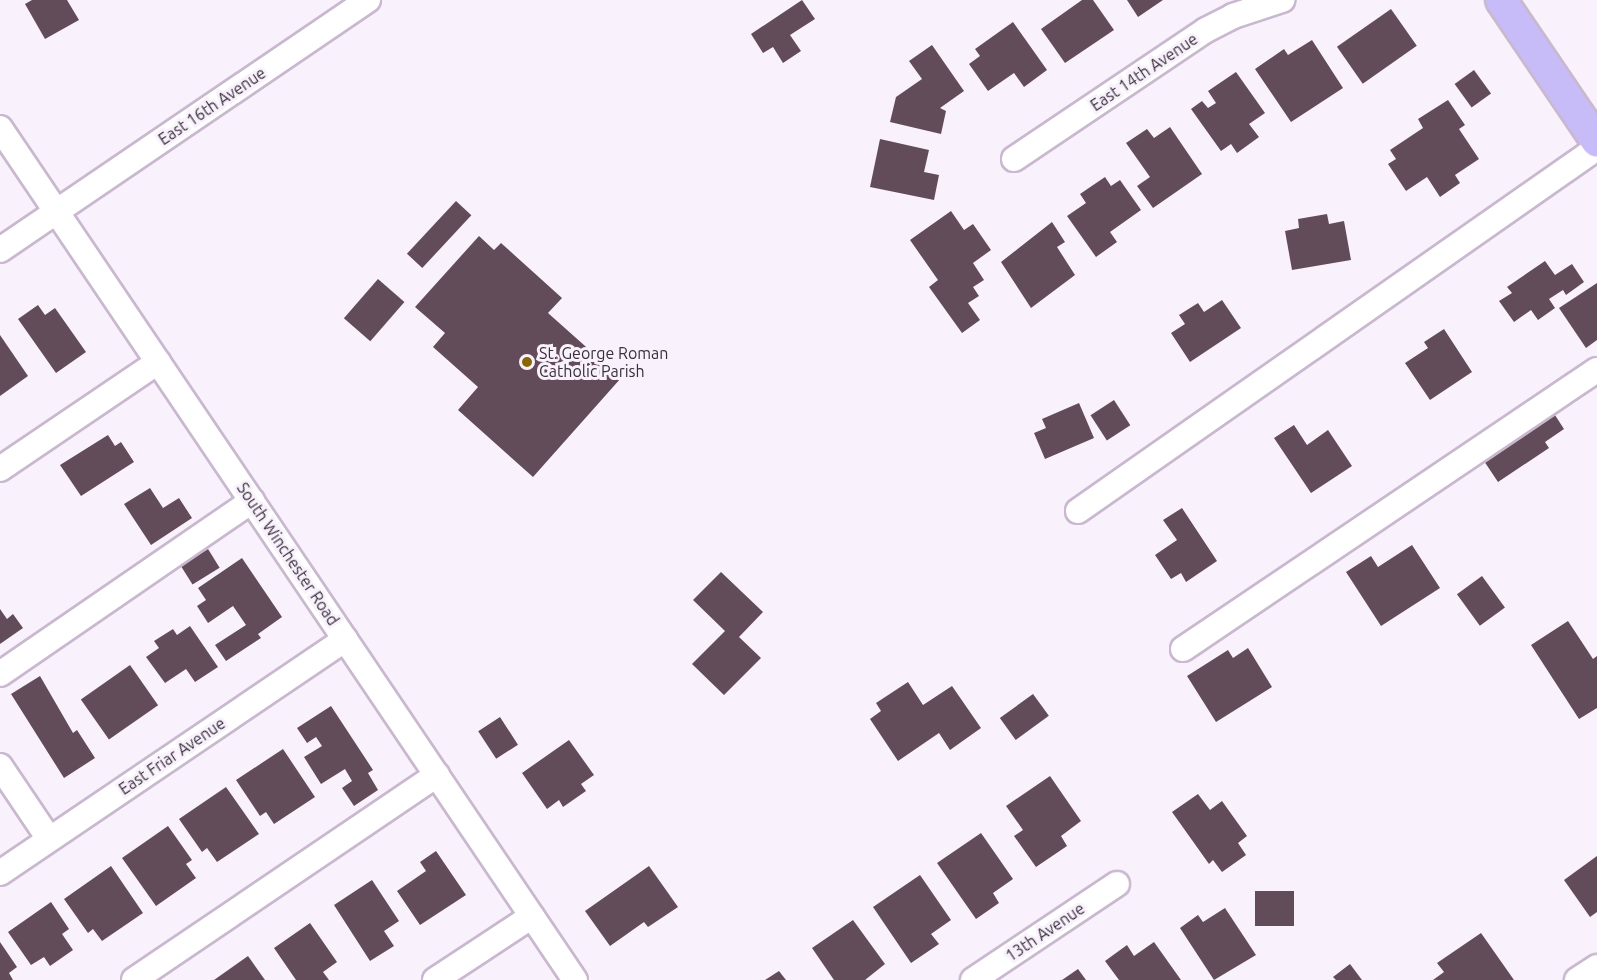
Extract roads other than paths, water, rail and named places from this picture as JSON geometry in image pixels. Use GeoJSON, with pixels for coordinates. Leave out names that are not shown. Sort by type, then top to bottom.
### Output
{"type":"FeatureCollection","features":[{"type":"Feature","properties":{"kind":"main road"},"geometry":{"type":"LineString","coordinates":[[1501,0],[1597,142]]}},
{"type":"Feature","properties":{"kind":"street","name":"East 16th Avenue"},"geometry":{"type":"LineString","coordinates":[[0,250],[368,0]]}},
{"type":"Feature","properties":{"kind":"street","name":"East 14th Avenue"},"geometry":{"type":"LineString","coordinates":[[1014,159],[1206,30],[1282,0]]}},
{"type":"Feature","properties":{"kind":"street","name":"South Winchester Road"},"geometry":{"type":"LineString","coordinates":[[0,128],[575,980]]}},
{"type":"Feature","properties":{"kind":"street"},"geometry":{"type":"LineString","coordinates":[[1078,511],[1597,148]]}},
{"type":"Feature","properties":{"kind":"street"},"geometry":{"type":"LineString","coordinates":[[0,469],[158,362]]}},
{"type":"Feature","properties":{"kind":"street"},"geometry":{"type":"LineString","coordinates":[[1183,649],[1597,370]]}},
{"type":"Feature","properties":{"kind":"street"},"geometry":{"type":"LineString","coordinates":[[0,674],[252,501]]}},
{"type":"Feature","properties":{"kind":"street","name":"East Friar Avenue"},"geometry":{"type":"LineString","coordinates":[[0,873],[345,639]]}},
{"type":"Feature","properties":{"kind":"street"},"geometry":{"type":"LineString","coordinates":[[0,766],[49,839]]}},
{"type":"Feature","properties":{"kind":"street"},"geometry":{"type":"LineString","coordinates":[[134,980],[437,775]]}},
{"type":"Feature","properties":{"kind":"street","name":"13th Avenue"},"geometry":{"type":"LineString","coordinates":[[973,980],[1117,884]]}},
{"type":"Feature","properties":{"kind":"street"},"geometry":{"type":"LineString","coordinates":[[435,980],[532,916]]}},
{"type":"Feature","properties":{"kind":"street"},"geometry":{"type":"LineString","coordinates":[[1577,980],[1597,967]]}},
{"type":"Feature","properties":{"kind":"place","name":"St. George Roman Catholic Parish"},"geometry":{"type":"Point","coordinates":[527,362]}}]}
